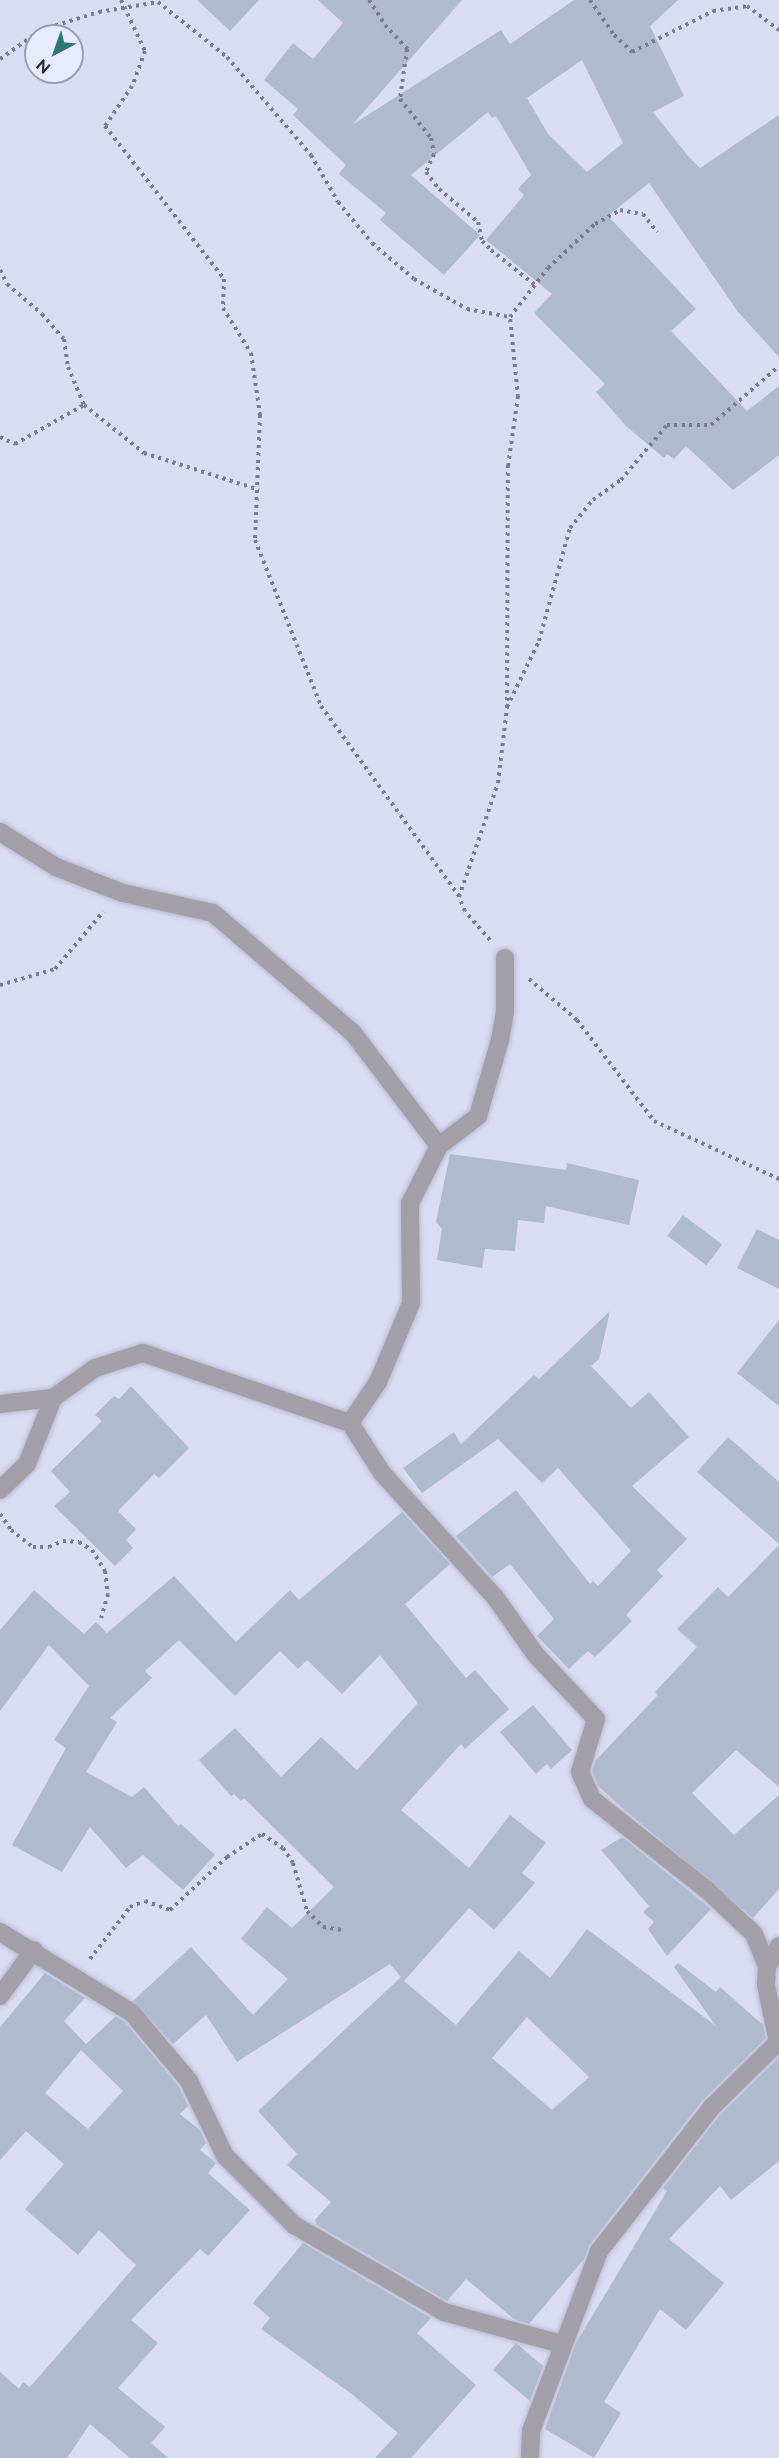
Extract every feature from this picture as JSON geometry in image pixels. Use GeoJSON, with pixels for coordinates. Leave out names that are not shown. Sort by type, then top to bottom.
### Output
{"type":"FeatureCollection","features":[{"type":"Feature","properties":{"kind":"street"},"geometry":{"type":"LineString","coordinates":[[0,832],[56,867],[123,893],[213,913],[353,1033],[439,1146]]}},
{"type":"Feature","properties":{"kind":"street"},"geometry":{"type":"LineString","coordinates":[[350,1423],[378,1382],[411,1303],[410,1203],[439,1146],[478,1116],[502,1031],[505,958]]}},
{"type":"Feature","properties":{"kind":"street"},"geometry":{"type":"LineString","coordinates":[[0,1404],[53,1398],[95,1368],[143,1353],[350,1423],[382,1473],[495,1597],[535,1654],[596,1719],[580,1772],[592,1799],[707,1890],[754,1934],[767,1967],[766,1985],[778,2042],[711,2108],[599,2251],[561,2344],[531,2431],[530,2458]]}},
{"type":"Feature","properties":{"kind":"street"},"geometry":{"type":"LineString","coordinates":[[0,1490],[27,1464],[53,1398]]}},
{"type":"Feature","properties":{"kind":"street"},"geometry":{"type":"LineString","coordinates":[[0,1932],[34,1950],[132,2013],[189,2081],[225,2156],[294,2225],[444,2312],[561,2344]]}},
{"type":"Feature","properties":{"kind":"street"},"geometry":{"type":"LineString","coordinates":[[767,1967],[779,1946]]}},
{"type":"Feature","properties":{"kind":"street"},"geometry":{"type":"LineString","coordinates":[[0,1996],[34,1950]]}},
{"type":"Feature","properties":{"kind":"path"},"geometry":{"type":"LineString","coordinates":[[121,0],[145,51],[132,86],[105,126],[224,279],[223,308],[250,353],[260,415],[259,490],[255,540],[321,706],[459,897],[465,911],[505,958],[577,1020],[654,1121],[779,1179]]}},
{"type":"Feature","properties":{"kind":"path"},"geometry":{"type":"LineString","coordinates":[[369,0],[385,25],[407,49],[400,99],[431,138],[434,154],[426,172],[439,189],[478,222],[483,241],[491,250],[535,285]]}},
{"type":"Feature","properties":{"kind":"path"},"geometry":{"type":"LineString","coordinates":[[590,0],[614,35],[632,52],[713,11],[747,6],[779,30]]}},
{"type":"Feature","properties":{"kind":"path"},"geometry":{"type":"LineString","coordinates":[[0,59],[41,30],[99,12],[158,2],[227,57],[311,154],[338,202],[372,243],[414,279],[467,309],[510,317]]}},
{"type":"Feature","properties":{"kind":"path"},"geometry":{"type":"LineString","coordinates":[[459,897],[498,783],[507,708],[508,466],[518,397],[510,317],[535,285],[595,224],[620,210],[644,214],[657,232]]}},
{"type":"Feature","properties":{"kind":"path"},"geometry":{"type":"LineString","coordinates":[[0,270],[7,284],[42,314],[64,339],[68,367],[84,405],[144,453],[259,490]]}},
{"type":"Feature","properties":{"kind":"path"},"geometry":{"type":"LineString","coordinates":[[507,708],[539,641],[570,528],[593,500],[621,480],[667,425],[711,424],[779,366]]}},
{"type":"Feature","properties":{"kind":"path"},"geometry":{"type":"LineString","coordinates":[[0,437],[15,444],[84,405]]}},
{"type":"Feature","properties":{"kind":"path"},"geometry":{"type":"LineString","coordinates":[[0,986],[55,969],[123,893]]}},
{"type":"Feature","properties":{"kind":"path"},"geometry":{"type":"LineString","coordinates":[[0,1513],[11,1530],[33,1546],[71,1542],[92,1550],[105,1571],[108,1594],[101,1618]]}},
{"type":"Feature","properties":{"kind":"path"},"geometry":{"type":"LineString","coordinates":[[74,1977],[130,1907],[145,1901],[170,1910],[227,1857],[262,1834],[283,1848],[293,1863],[307,1911],[323,1927],[341,1930]]}},
{"type":"Feature","properties":{"kind":"building"},"geometry":{"type":"Polygon","coordinates":[[[197,0],[259,0],[230,31],[197,0]]]}},
{"type":"Feature","properties":{"kind":"building"},"geometry":{"type":"Polygon","coordinates":[[[318,0],[462,0],[352,125],[501,30],[510,44],[574,0],[678,0],[650,26],[684,96],[653,112],[688,156],[700,168],[779,115],[779,357],[738,312],[649,183],[608,216],[696,309],[671,331],[747,411],[779,386],[779,455],[733,490],[686,446],[674,459],[667,454],[664,458],[626,426],[596,392],[605,384],[534,313],[552,294],[486,240],[524,195],[518,189],[531,175],[496,116],[492,118],[488,112],[411,175],[480,235],[444,275],[380,220],[386,213],[339,174],[346,165],[293,115],[298,109],[264,80],[293,43],[313,59],[343,23],[318,0]],[[582,60],[527,98],[548,134],[587,172],[623,143],[582,60]]]}},
{"type":"Feature","properties":{"kind":"building"},"geometry":{"type":"Polygon","coordinates":[[[450,1154],[566,1170],[567,1163],[639,1180],[629,1225],[546,1206],[544,1223],[518,1220],[515,1251],[485,1249],[482,1268],[437,1260],[442,1229],[436,1222],[450,1154]]]}},
{"type":"Feature","properties":{"kind":"building"},"geometry":{"type":"Polygon","coordinates":[[[683,1215],[722,1244],[706,1265],[667,1236],[683,1215]]]}},
{"type":"Feature","properties":{"kind":"building"},"geometry":{"type":"Polygon","coordinates":[[[757,1229],[779,1240],[779,1289],[737,1268],[757,1229]]]}},
{"type":"Feature","properties":{"kind":"building"},"geometry":{"type":"Polygon","coordinates":[[[610,1311],[599,1359],[591,1366],[631,1408],[649,1392],[689,1437],[632,1486],[687,1539],[657,1570],[663,1576],[626,1615],[632,1621],[595,1657],[588,1651],[569,1669],[537,1636],[554,1619],[510,1564],[492,1577],[456,1536],[516,1490],[590,1584],[593,1581],[598,1586],[631,1551],[558,1468],[542,1483],[498,1439],[422,1493],[403,1468],[454,1432],[461,1444],[534,1375],[539,1379],[610,1311]]]}},
{"type":"Feature","properties":{"kind":"building"},"geometry":{"type":"Polygon","coordinates":[[[779,1320],[779,1406],[737,1373],[779,1320]]]}},
{"type":"Feature","properties":{"kind":"building"},"geometry":{"type":"Polygon","coordinates":[[[131,1386],[189,1448],[159,1478],[154,1474],[118,1511],[136,1529],[126,1540],[133,1548],[115,1566],[54,1506],[70,1492],[51,1471],[102,1421],[95,1415],[114,1396],[119,1399],[131,1386]]]}},
{"type":"Feature","properties":{"kind":"building"},"geometry":{"type":"Polygon","coordinates":[[[728,1437],[779,1482],[779,1544],[697,1472],[728,1437]]]}},
{"type":"Feature","properties":{"kind":"building"},"geometry":{"type":"Polygon","coordinates":[[[402,1512],[450,1564],[405,1604],[466,1678],[475,1670],[509,1709],[465,1749],[461,1744],[401,1810],[469,1868],[510,1815],[546,1843],[522,1873],[535,1883],[494,1930],[469,1908],[404,1981],[456,2025],[519,1951],[550,1978],[587,1929],[716,2026],[674,1967],[678,1963],[716,1992],[720,1987],[763,2025],[766,2038],[702,2101],[590,2244],[584,2259],[529,2324],[514,2319],[466,2279],[447,2301],[317,2225],[315,2220],[331,2202],[287,2165],[297,2154],[258,2111],[401,1977],[390,1964],[237,2062],[206,2015],[173,2044],[133,2001],[191,1947],[253,2015],[288,1979],[241,1939],[267,1907],[292,1928],[334,1887],[244,1798],[241,1801],[234,1794],[231,1796],[199,1760],[235,1728],[281,1777],[321,1737],[357,1770],[418,1703],[380,1655],[342,1694],[307,1660],[298,1669],[280,1651],[235,1696],[179,1640],[145,1671],[152,1678],[110,1718],[117,1722],[86,1772],[132,1797],[144,1787],[178,1826],[181,1824],[215,1855],[183,1890],[143,1855],[126,1868],[90,1827],[62,1872],[12,1845],[66,1748],[54,1740],[89,1686],[49,1645],[0,1711],[0,1630],[34,1590],[84,1634],[96,1622],[107,1633],[174,1576],[236,1642],[290,1590],[299,1600],[402,1512]],[[527,2017],[492,2058],[552,2110],[589,2077],[527,2017]]]}},
{"type":"Feature","properties":{"kind":"building"},"geometry":{"type":"Polygon","coordinates":[[[779,1545],[779,1787],[736,1750],[692,1793],[734,1835],[779,1795],[779,1889],[753,1918],[598,1786],[592,1771],[596,1760],[658,1695],[655,1692],[697,1647],[677,1629],[718,1587],[728,1597],[779,1545]]]}},
{"type":"Feature","properties":{"kind":"building"},"geometry":{"type":"Polygon","coordinates":[[[533,1705],[572,1750],[551,1769],[547,1764],[536,1774],[500,1732],[533,1705]]]}},
{"type":"Feature","properties":{"kind":"building"},"geometry":{"type":"Polygon","coordinates":[[[622,1837],[711,1909],[667,1956],[648,1929],[654,1922],[643,1912],[649,1906],[601,1850],[622,1837]]]}},
{"type":"Feature","properties":{"kind":"building"},"geometry":{"type":"Polygon","coordinates":[[[45,1973],[85,1998],[64,2021],[86,2044],[116,2016],[125,2022],[179,2087],[188,2106],[180,2114],[200,2130],[206,2143],[200,2150],[216,2163],[208,2173],[250,2210],[208,2256],[200,2249],[131,2320],[158,2343],[118,2388],[165,2427],[151,2443],[168,2458],[130,2458],[90,2424],[67,2458],[0,2458],[0,2372],[19,2389],[23,2382],[30,2387],[136,2265],[99,2230],[78,2255],[25,2209],[64,2164],[26,2131],[0,2160],[0,2027],[45,1973]],[[81,2050],[45,2093],[88,2129],[123,2091],[81,2050]]]}},
{"type":"Feature","properties":{"kind":"building"},"geometry":{"type":"Polygon","coordinates":[[[779,2057],[779,2161],[731,2200],[720,2186],[669,2239],[724,2283],[686,2330],[660,2309],[604,2402],[621,2413],[594,2458],[545,2429],[576,2343],[667,2191],[663,2188],[719,2116],[779,2057]]]}},
{"type":"Feature","properties":{"kind":"building"},"geometry":{"type":"Polygon","coordinates":[[[303,2243],[431,2318],[417,2333],[476,2385],[411,2458],[375,2458],[398,2433],[353,2395],[261,2329],[270,2318],[253,2303],[303,2243]]]}},
{"type":"Feature","properties":{"kind":"building"},"geometry":{"type":"Polygon","coordinates":[[[516,2343],[543,2366],[530,2401],[493,2370],[516,2343]]]}}]}
